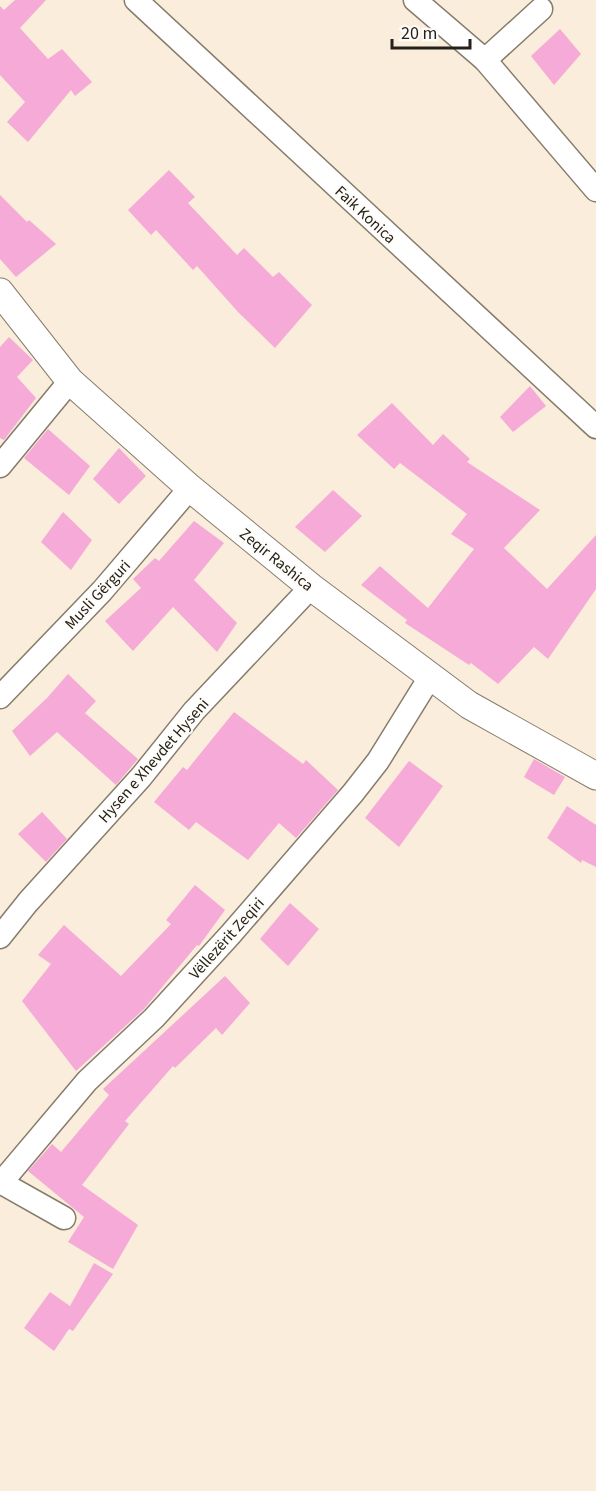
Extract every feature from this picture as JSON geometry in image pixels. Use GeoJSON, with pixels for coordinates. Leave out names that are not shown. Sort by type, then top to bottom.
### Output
{"type":"FeatureCollection","features":[{"type":"Feature","properties":{"kind":"street","name":"Faik Konica"},"geometry":{"type":"LineString","coordinates":[[136,0],[596,427]]}},
{"type":"Feature","properties":{"kind":"street"},"geometry":{"type":"LineString","coordinates":[[415,0],[485,60],[596,190]]}},
{"type":"Feature","properties":{"kind":"street"},"geometry":{"type":"LineString","coordinates":[[485,60],[541,9]]}},
{"type":"Feature","properties":{"kind":"street","name":"Zeqir Rashica"},"geometry":{"type":"LineString","coordinates":[[0,292],[70,381],[190,488],[311,588],[469,705],[596,776]]}},
{"type":"Feature","properties":{"kind":"street"},"geometry":{"type":"LineString","coordinates":[[0,466],[70,381]]}},
{"type":"Feature","properties":{"kind":"street","name":"Musli Gërguri"},"geometry":{"type":"LineString","coordinates":[[0,697],[102,591],[190,488]]}},
{"type":"Feature","properties":{"kind":"street","name":"Hysen e Xhevdet Hyseni"},"geometry":{"type":"LineString","coordinates":[[0,937],[28,902],[141,777],[194,711],[311,588]]}},
{"type":"Feature","properties":{"kind":"street","name":"Vëllezërit Zeqiri"},"geometry":{"type":"LineString","coordinates":[[1,1183],[87,1081],[154,1018],[386,768],[430,676]]}},
{"type":"Feature","properties":{"kind":"street"},"geometry":{"type":"LineString","coordinates":[[1,1183],[64,1218]]}},
{"type":"Feature","properties":{"kind":"building"},"geometry":{"type":"Polygon","coordinates":[[[15,0],[46,0],[20,28],[48,59],[62,49],[92,82],[75,96],[71,90],[28,142],[7,122],[25,102],[0,75],[0,6],[4,10],[15,0]]]}},
{"type":"Feature","properties":{"kind":"building"},"geometry":{"type":"Polygon","coordinates":[[[560,29],[581,54],[554,85],[531,56],[560,29]]]}},
{"type":"Feature","properties":{"kind":"building"},"geometry":{"type":"Polygon","coordinates":[[[169,170],[195,197],[188,203],[237,255],[244,248],[273,277],[279,272],[312,305],[275,348],[238,312],[197,266],[193,270],[156,230],[151,235],[128,210],[169,170]]]}},
{"type":"Feature","properties":{"kind":"building"},"geometry":{"type":"Polygon","coordinates":[[[0,195],[27,222],[29,220],[56,244],[16,277],[0,259],[0,195]]]}},
{"type":"Feature","properties":{"kind":"building"},"geometry":{"type":"Polygon","coordinates":[[[9,337],[33,360],[17,377],[36,398],[4,440],[0,438],[0,347],[9,337]]]}},
{"type":"Feature","properties":{"kind":"building"},"geometry":{"type":"Polygon","coordinates":[[[530,386],[546,406],[513,432],[500,417],[530,386]]]}},
{"type":"Feature","properties":{"kind":"building"},"geometry":{"type":"Polygon","coordinates":[[[392,403],[433,445],[443,434],[470,459],[467,462],[540,510],[504,548],[547,589],[596,535],[596,589],[548,659],[534,647],[498,684],[471,663],[469,665],[405,623],[407,620],[361,585],[380,566],[428,608],[474,549],[451,534],[467,514],[400,463],[394,469],[357,435],[392,403]]]}},
{"type":"Feature","properties":{"kind":"building"},"geometry":{"type":"Polygon","coordinates":[[[48,429],[90,466],[69,495],[24,458],[48,429]]]}},
{"type":"Feature","properties":{"kind":"building"},"geometry":{"type":"Polygon","coordinates":[[[119,448],[146,476],[119,504],[93,479],[119,448]]]}},
{"type":"Feature","properties":{"kind":"building"},"geometry":{"type":"Polygon","coordinates":[[[333,490],[362,516],[325,552],[295,527],[333,490]]]}},
{"type":"Feature","properties":{"kind":"building"},"geometry":{"type":"Polygon","coordinates":[[[63,512],[92,540],[71,570],[41,542],[63,512]]]}},
{"type":"Feature","properties":{"kind":"building"},"geometry":{"type":"Polygon","coordinates":[[[194,521],[224,543],[194,580],[237,623],[217,652],[173,607],[133,651],[105,621],[141,588],[133,579],[155,558],[159,561],[194,521]]]}},
{"type":"Feature","properties":{"kind":"building"},"geometry":{"type":"Polygon","coordinates":[[[68,674],[96,701],[85,713],[138,759],[116,785],[57,732],[30,756],[12,731],[47,698],[68,674]]]}},
{"type":"Feature","properties":{"kind":"building"},"geometry":{"type":"Polygon","coordinates":[[[234,712],[303,764],[306,760],[338,790],[296,838],[279,823],[248,860],[196,822],[189,830],[154,802],[183,767],[187,770],[234,712]]]}},
{"type":"Feature","properties":{"kind":"building"},"geometry":{"type":"Polygon","coordinates":[[[534,759],[565,777],[554,795],[524,777],[534,759]]]}},
{"type":"Feature","properties":{"kind":"building"},"geometry":{"type":"Polygon","coordinates":[[[409,761],[443,786],[399,847],[365,818],[409,761]]]}},
{"type":"Feature","properties":{"kind":"building"},"geometry":{"type":"Polygon","coordinates":[[[567,806],[596,825],[596,867],[582,860],[581,863],[547,838],[567,806]]]}},
{"type":"Feature","properties":{"kind":"building"},"geometry":{"type":"Polygon","coordinates":[[[42,812],[67,839],[46,862],[18,834],[42,812]]]}},
{"type":"Feature","properties":{"kind":"building"},"geometry":{"type":"Polygon","coordinates":[[[195,885],[225,910],[199,946],[197,945],[144,1009],[76,1071],[22,1001],[51,964],[38,955],[64,925],[121,976],[171,924],[166,920],[195,885]]]}},
{"type":"Feature","properties":{"kind":"building"},"geometry":{"type":"Polygon","coordinates":[[[290,903],[319,929],[288,966],[260,939],[290,903]]]}},
{"type":"Feature","properties":{"kind":"building"},"geometry":{"type":"Polygon","coordinates":[[[225,976],[250,1003],[222,1035],[216,1028],[175,1068],[173,1066],[125,1121],[129,1124],[82,1185],[138,1225],[113,1269],[68,1242],[84,1217],[28,1171],[52,1144],[61,1152],[109,1095],[103,1089],[225,976]]]}},
{"type":"Feature","properties":{"kind":"building"},"geometry":{"type":"Polygon","coordinates":[[[94,1263],[113,1274],[73,1331],[69,1329],[54,1351],[24,1328],[50,1292],[70,1306],[94,1263]]]}}]}
